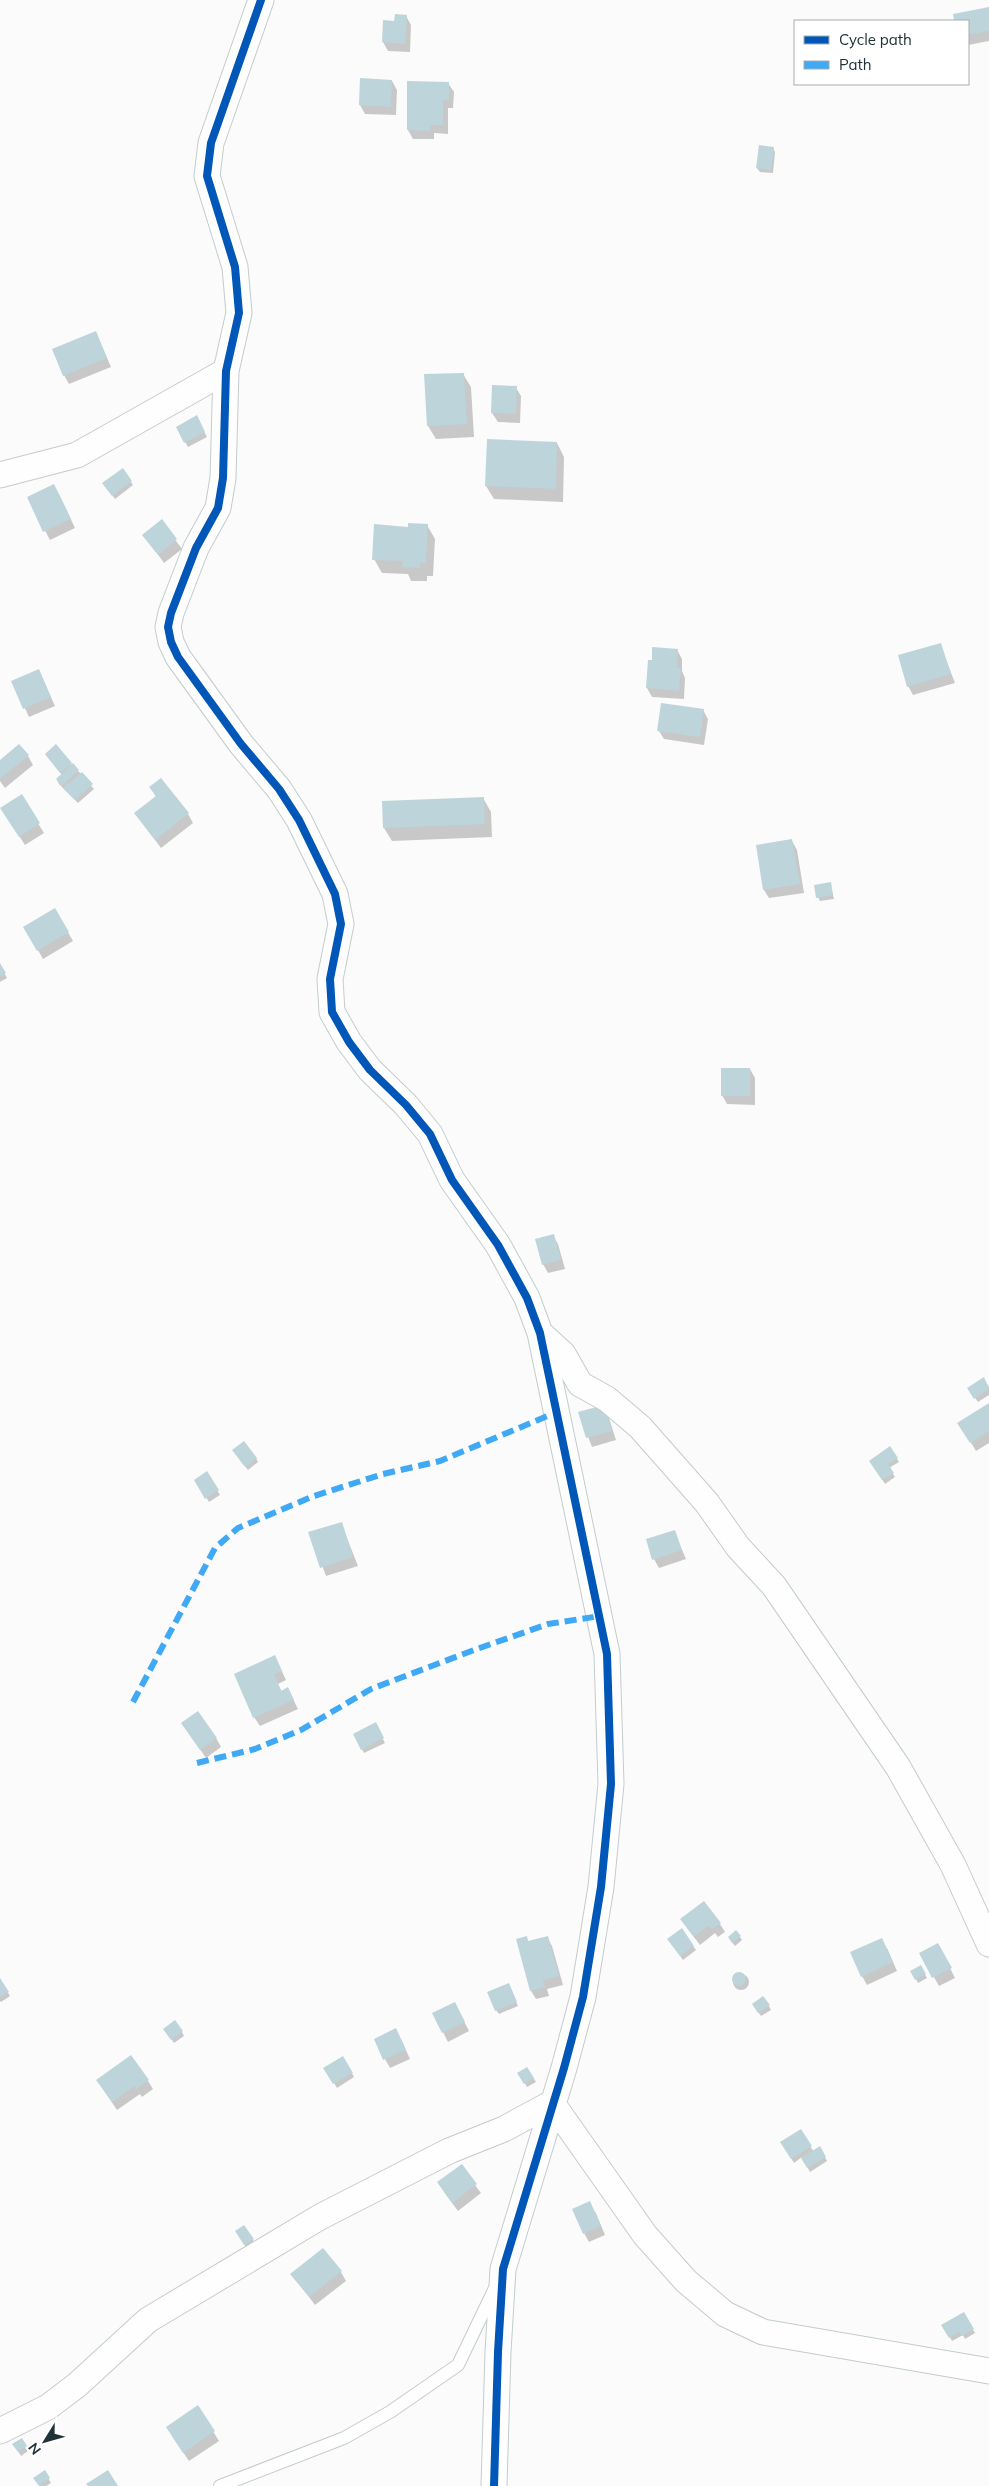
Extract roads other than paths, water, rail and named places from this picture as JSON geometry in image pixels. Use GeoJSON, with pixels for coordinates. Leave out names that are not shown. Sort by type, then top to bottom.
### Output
{"type":"FeatureCollection","features":[{"type":"Feature","properties":{"kind":"street"},"geometry":{"type":"LineString","coordinates":[[261,0],[211,142],[207,176],[235,267],[239,313],[226,370],[223,478],[218,508],[196,548],[176,597],[168,627],[171,642],[189,672],[241,744],[279,789],[294,812],[335,894],[341,924],[330,979],[332,1012],[349,1042],[370,1070],[406,1105],[430,1134],[452,1180],[498,1245],[523,1291],[540,1333],[607,1654],[611,1784],[601,1888],[583,1996],[503,2269],[498,2352],[494,2486]]}},
{"type":"Feature","properties":{"kind":"street"},"geometry":{"type":"LineString","coordinates":[[0,474],[77,455],[226,370]]}},
{"type":"Feature","properties":{"kind":"street"},"geometry":{"type":"LineString","coordinates":[[540,1333],[563,1354],[580,1384],[607,1399],[640,1428],[707,1503],[738,1547],[774,1586],[898,1768],[953,1865],[980,1905],[989,1944]]}},
{"type":"Feature","properties":{"kind":"street"},"geometry":{"type":"LineString","coordinates":[[552,2103],[644,2235],[686,2281],[725,2314],[763,2332],[989,2371]]}},
{"type":"Feature","properties":{"kind":"street"},"geometry":{"type":"LineString","coordinates":[[0,2431],[48,2407],[77,2385],[148,2320],[312,2222],[449,2151],[504,2129],[552,2103]]}},
{"type":"Feature","properties":{"kind":"lane"},"geometry":{"type":"LineString","coordinates":[[220,2486],[344,2438],[390,2412],[458,2365],[503,2269]]}}]}
